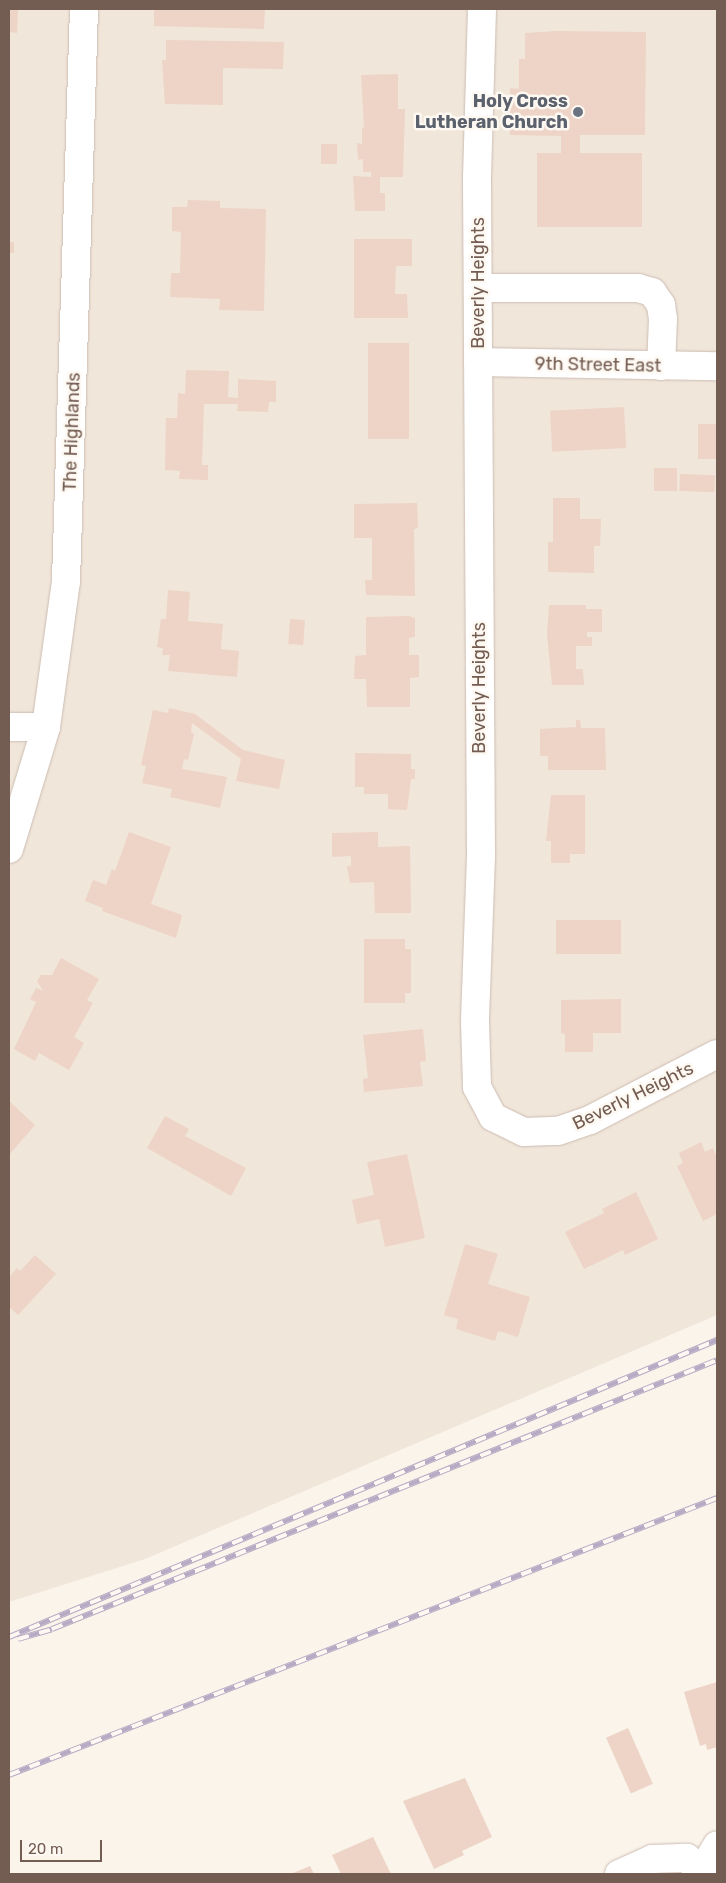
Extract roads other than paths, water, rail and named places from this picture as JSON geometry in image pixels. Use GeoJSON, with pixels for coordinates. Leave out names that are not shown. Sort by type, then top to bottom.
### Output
{"type":"FeatureCollection","features":[{"type":"Feature","properties":{"kind":"street","name":"The Highlands"},"geometry":{"type":"LineString","coordinates":[[9,849],[46,727],[66,581],[84,9]]}},
{"type":"Feature","properties":{"kind":"street","name":"Beverly Heights"},"geometry":{"type":"LineString","coordinates":[[482,9],[478,288],[481,856],[475,1022],[477,1087],[493,1117],[524,1132],[558,1131],[590,1120],[717,1054]]}},
{"type":"Feature","properties":{"kind":"street"},"geometry":{"type":"LineString","coordinates":[[478,288],[638,288],[652,292],[661,305],[663,319],[660,366]]}},
{"type":"Feature","properties":{"kind":"street","name":"9th Street East"},"geometry":{"type":"LineString","coordinates":[[478,362],[717,366]]}},
{"type":"Feature","properties":{"kind":"street"},"geometry":{"type":"LineString","coordinates":[[9,727],[46,727]]}},
{"type":"Feature","properties":{"kind":"street"},"geometry":{"type":"LineString","coordinates":[[619,1874],[652,1859],[697,1868],[717,1844]]}},
{"type":"Feature","properties":{"kind":"railway"},"geometry":{"type":"LineString","coordinates":[[9,1637],[717,1340]]}},
{"type":"Feature","properties":{"kind":"railway"},"geometry":{"type":"LineString","coordinates":[[18,1639],[52,1629],[717,1360]]}},
{"type":"Feature","properties":{"kind":"railway"},"geometry":{"type":"LineString","coordinates":[[9,1775],[717,1498]]}},
{"type":"Feature","properties":{"kind":"place","name":"Holy Cross Lutheran Church"},"geometry":{"type":"Point","coordinates":[578,112]}}]}
